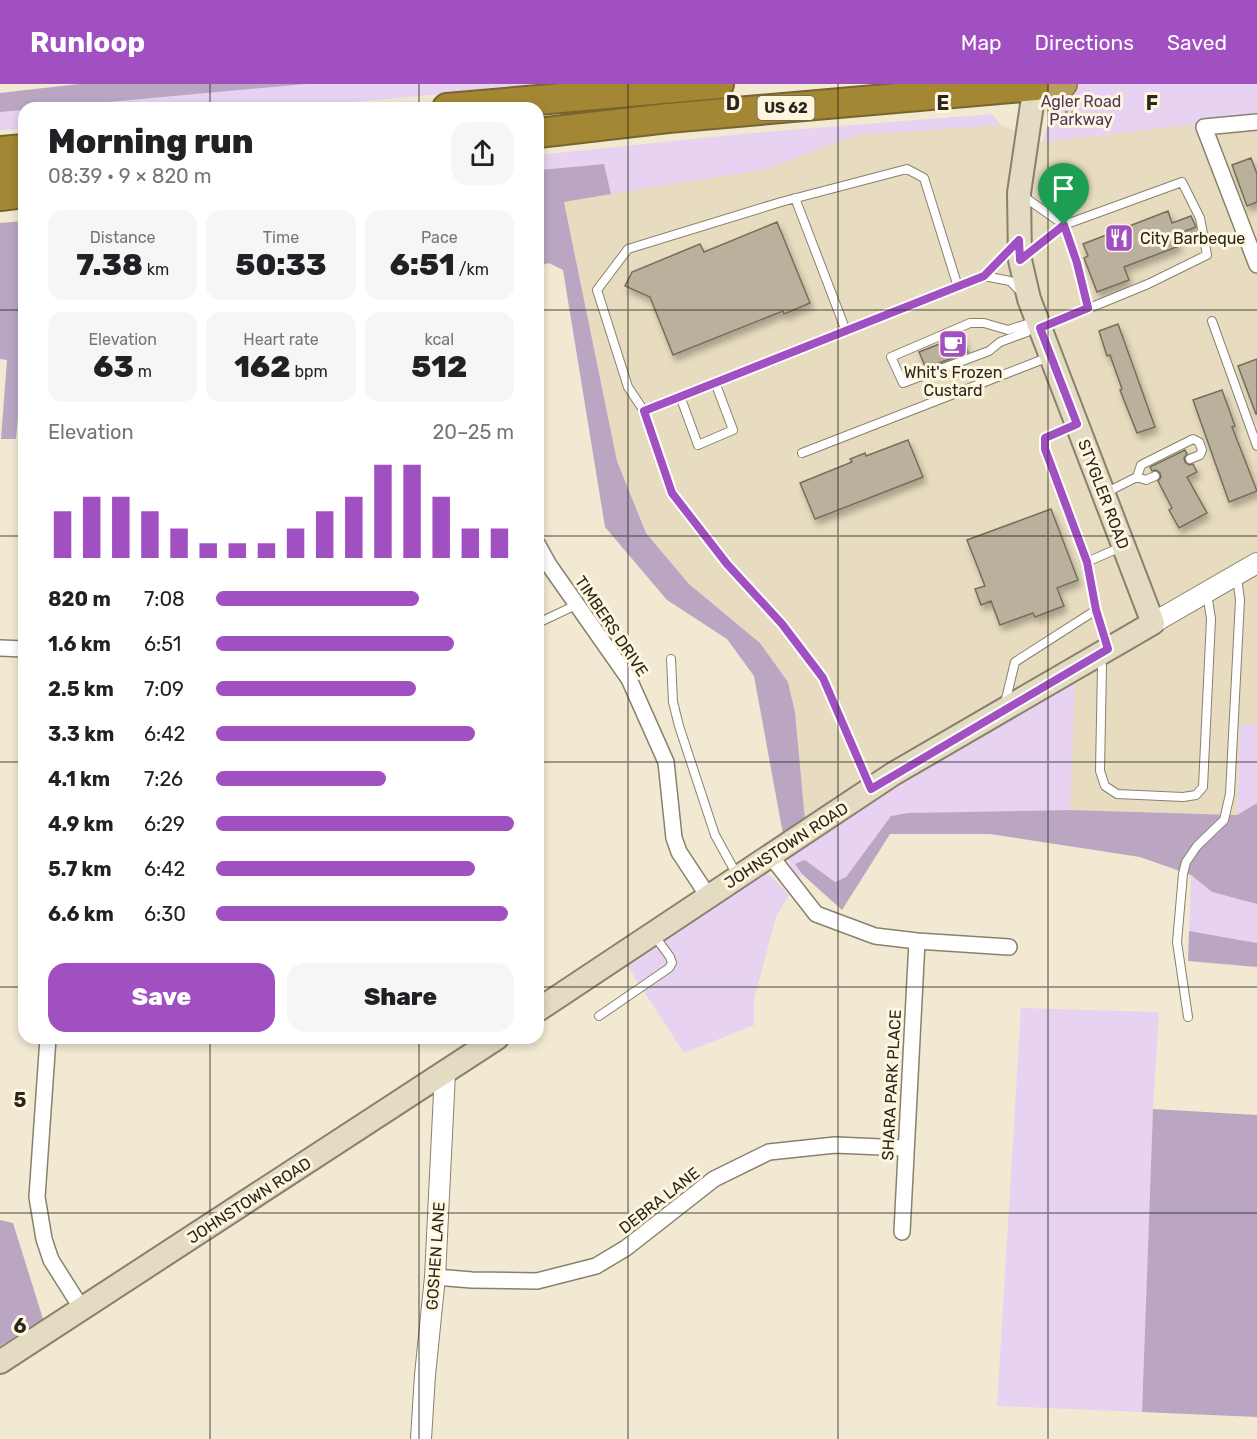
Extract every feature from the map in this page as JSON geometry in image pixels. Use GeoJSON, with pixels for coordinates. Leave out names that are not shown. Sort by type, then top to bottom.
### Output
{"type":"FeatureCollection","features":[{"type":"Feature","properties":{"kind":"highway"},"geometry":{"type":"LineString","coordinates":[[515,102],[719,84]]}},
{"type":"Feature","properties":{"kind":"highway","name":"US 62"},"geometry":{"type":"LineString","coordinates":[[544,132],[668,118],[1064,84]]}},
{"type":"Feature","properties":{"kind":"highway"},"geometry":{"type":"LineString","coordinates":[[0,151],[18,150]]}},
{"type":"Feature","properties":{"kind":"highway"},"geometry":{"type":"LineString","coordinates":[[0,176],[18,174]]}},
{"type":"Feature","properties":{"kind":"highway"},"geometry":{"type":"LineString","coordinates":[[0,196],[18,194]]}},
{"type":"Feature","properties":{"kind":"main road","name":"STYGLER ROAD"},"geometry":{"type":"LineString","coordinates":[[1035,85],[1019,193],[1019,250],[1029,299],[1035,324],[1077,424],[1153,623]]}},
{"type":"Feature","properties":{"kind":"main road","name":"JOHNSTOWN ROAD"},"geometry":{"type":"LineString","coordinates":[[544,1006],[871,789],[1153,623]]}},
{"type":"Feature","properties":{"kind":"main road","name":"JOHNSTOWN ROAD"},"geometry":{"type":"LineString","coordinates":[[0,1362],[488,1044]]}},
{"type":"Feature","properties":{"kind":"street"},"geometry":{"type":"LineString","coordinates":[[1257,122],[1204,127],[1252,238],[1257,265]]}},
{"type":"Feature","properties":{"kind":"street","name":"TIMBERS DRIVE"},"geometry":{"type":"LineString","coordinates":[[544,556],[629,679],[666,762],[674,838],[679,852],[708,896]]}},
{"type":"Feature","properties":{"kind":"street","name":"JOHNSTOWN ROAD"},"geometry":{"type":"LineString","coordinates":[[1153,623],[1257,563]]}},
{"type":"Feature","properties":{"kind":"street"},"geometry":{"type":"LineString","coordinates":[[0,648],[18,649]]}},
{"type":"Feature","properties":{"kind":"street"},"geometry":{"type":"LineString","coordinates":[[770,855],[816,914],[875,936],[1009,947]]}},
{"type":"Feature","properties":{"kind":"street","name":"SHARA PARK PLACE"},"geometry":{"type":"LineString","coordinates":[[902,1232],[917,941]]}},
{"type":"Feature","properties":{"kind":"street"},"geometry":{"type":"LineString","coordinates":[[48,1044],[37,1197],[44,1239],[51,1260],[82,1309]]}},
{"type":"Feature","properties":{"kind":"street","name":"GOSHEN LANE"},"geometry":{"type":"LineString","coordinates":[[421,1439],[435,1277],[445,1073]]}},
{"type":"Feature","properties":{"kind":"street","name":"DEBRA LANE"},"geometry":{"type":"LineString","coordinates":[[435,1277],[537,1281],[596,1266],[626,1248],[714,1179],[769,1152],[835,1145],[905,1148]]}},
{"type":"Feature","properties":{"kind":"lane"},"geometry":{"type":"LineString","coordinates":[[871,789],[823,678],[782,624],[727,564],[672,493],[644,411],[628,387],[597,290],[628,249],[795,198],[907,169],[924,178],[958,286]]}},
{"type":"Feature","properties":{"kind":"lane"},"geometry":{"type":"LineString","coordinates":[[644,411],[984,276],[1019,250],[1064,225],[1182,182],[1200,218],[1208,255],[1148,284],[1088,308],[1008,330],[984,323],[970,323],[891,357],[903,383],[989,351],[1000,342],[1027,332],[1035,324]]}},
{"type":"Feature","properties":{"kind":"lane"},"geometry":{"type":"LineString","coordinates":[[1019,193],[1064,225],[1077,263],[1088,308]]}},
{"type":"Feature","properties":{"kind":"lane"},"geometry":{"type":"LineString","coordinates":[[795,198],[846,332]]}},
{"type":"Feature","properties":{"kind":"lane"},"geometry":{"type":"LineString","coordinates":[[984,276],[1010,281],[1029,299]]}},
{"type":"Feature","properties":{"kind":"lane"},"geometry":{"type":"LineString","coordinates":[[1212,321],[1257,446]]}},
{"type":"Feature","properties":{"kind":"lane"},"geometry":{"type":"LineString","coordinates":[[802,453],[1050,356]]}},
{"type":"Feature","properties":{"kind":"lane"},"geometry":{"type":"LineString","coordinates":[[680,396],[698,445],[733,430],[715,382]]}},
{"type":"Feature","properties":{"kind":"lane"},"geometry":{"type":"LineString","coordinates":[[1077,424],[1045,438],[1045,449],[1087,562],[1103,652],[1100,771],[1105,786],[1117,794],[1183,797],[1196,795],[1203,787],[1211,619],[1207,592]]}},
{"type":"Feature","properties":{"kind":"lane"},"geometry":{"type":"LineString","coordinates":[[1104,494],[1137,477],[1141,465],[1193,439],[1199,442],[1202,450],[1200,455],[1190,459]]}},
{"type":"Feature","properties":{"kind":"lane"},"geometry":{"type":"LineString","coordinates":[[1137,477],[1146,480],[1155,476]]}},
{"type":"Feature","properties":{"kind":"lane"},"geometry":{"type":"LineString","coordinates":[[1087,562],[1124,546]]}},
{"type":"Feature","properties":{"kind":"lane"},"geometry":{"type":"LineString","coordinates":[[1188,1017],[1178,963],[1177,942],[1183,874],[1186,862],[1197,846],[1224,820],[1230,794],[1240,600],[1237,575]]}},
{"type":"Feature","properties":{"kind":"lane"},"geometry":{"type":"LineString","coordinates":[[544,620],[576,605]]}},
{"type":"Feature","properties":{"kind":"lane"},"geometry":{"type":"LineString","coordinates":[[1003,710],[1015,662],[1096,610]]}},
{"type":"Feature","properties":{"kind":"lane"},"geometry":{"type":"LineString","coordinates":[[671,659],[673,702],[679,726],[715,835],[737,877]]}},
{"type":"Feature","properties":{"kind":"lane"},"geometry":{"type":"LineString","coordinates":[[599,1016],[669,968],[672,963],[670,957],[653,934]]}},
{"type":"Feature","properties":{"kind":"shaded area"},"geometry":{"type":"Polygon","coordinates":[[[79,84],[306,84],[109,102],[18,102],[18,110],[0,112],[0,93],[79,84]]]}},
{"type":"Feature","properties":{"kind":"shaded area"},"geometry":{"type":"Polygon","coordinates":[[[1257,117],[1257,725],[1240,724],[1237,815],[1070,810],[1075,681],[805,820],[795,712],[788,682],[760,643],[689,584],[646,532],[617,461],[564,201],[767,169],[856,135],[1001,125],[1043,142],[1257,117]]]}},
{"type":"Feature","properties":{"kind":"shaded area"},"geometry":{"type":"Polygon","coordinates":[[[604,164],[611,194],[564,202],[617,461],[646,533],[689,584],[760,643],[788,682],[795,712],[805,820],[783,834],[754,676],[727,639],[667,600],[605,527],[563,270],[549,263],[544,264],[544,170],[604,164]]]}},
{"type":"Feature","properties":{"kind":"shaded area"},"geometry":{"type":"Polygon","coordinates":[[[18,222],[16,439],[1,439],[7,360],[0,359],[0,223],[18,222]]]}},
{"type":"Feature","properties":{"kind":"shaded area"},"geometry":{"type":"Polygon","coordinates":[[[1257,803],[1257,904],[1212,892],[1191,875],[1140,857],[990,834],[890,834],[842,910],[802,874],[795,864],[805,860],[835,882],[846,877],[891,816],[908,813],[1070,810],[1237,815],[1257,803]]]}},
{"type":"Feature","properties":{"kind":"shaded area"},"geometry":{"type":"Polygon","coordinates":[[[1189,931],[1257,943],[1257,967],[1188,961],[1189,931]]]}},
{"type":"Feature","properties":{"kind":"shaded area"},"geometry":{"type":"Polygon","coordinates":[[[1153,1109],[1257,1115],[1257,1417],[1142,1412],[1153,1109]]]}},
{"type":"Feature","properties":{"kind":"shaded area"},"geometry":{"type":"Polygon","coordinates":[[[0,1220],[13,1223],[43,1319],[0,1346],[0,1220]]]}},
{"type":"Feature","properties":{"kind":"green space"},"geometry":{"type":"Polygon","coordinates":[[[306,84],[551,84],[352,102],[109,102],[306,84]]]}},
{"type":"Feature","properties":{"kind":"green space","name":"Agler Road Parkway"},"geometry":{"type":"Polygon","coordinates":[[[1059,84],[1257,84],[1257,117],[1043,142],[1059,84]]]}},
{"type":"Feature","properties":{"kind":"green space"},"geometry":{"type":"Polygon","coordinates":[[[18,110],[18,129],[0,130],[0,112],[18,110]]]}},
{"type":"Feature","properties":{"kind":"green space"},"geometry":{"type":"Polygon","coordinates":[[[992,114],[1001,125],[856,135],[767,169],[611,194],[604,164],[544,170],[544,154],[741,134],[992,114]]]}},
{"type":"Feature","properties":{"kind":"green space"},"geometry":{"type":"Polygon","coordinates":[[[1075,680],[1070,810],[908,813],[891,816],[846,877],[834,882],[795,864],[802,874],[797,882],[788,858],[794,851],[875,794],[1075,680]]]}},
{"type":"Feature","properties":{"kind":"green space"},"geometry":{"type":"Polygon","coordinates":[[[1240,724],[1257,725],[1257,803],[1237,815],[1240,724]]]}},
{"type":"Feature","properties":{"kind":"green space"},"geometry":{"type":"Polygon","coordinates":[[[762,874],[771,876],[789,895],[776,917],[754,999],[754,1025],[684,1053],[625,962],[762,874]]]}},
{"type":"Feature","properties":{"kind":"green space"},"geometry":{"type":"Polygon","coordinates":[[[1191,875],[1212,892],[1257,904],[1257,943],[1189,931],[1191,875]]]}},
{"type":"Feature","properties":{"kind":"green space"},"geometry":{"type":"Polygon","coordinates":[[[1021,1008],[1159,1012],[1153,1109],[1142,1412],[997,1406],[1021,1008]]]}},
{"type":"Feature","properties":{"kind":"building"},"geometry":{"type":"Polygon","coordinates":[[[1251,158],[1257,174],[1257,202],[1247,206],[1232,165],[1251,158]]]}},
{"type":"Feature","properties":{"kind":"building"},"geometry":{"type":"Polygon","coordinates":[[[1168,211],[1172,223],[1191,216],[1196,227],[1175,235],[1179,246],[1124,267],[1129,280],[1097,292],[1084,258],[1088,256],[1083,244],[1168,211]]]}},
{"type":"Feature","properties":{"kind":"building"},"geometry":{"type":"Polygon","coordinates":[[[777,222],[810,303],[784,314],[783,311],[673,355],[650,297],[625,286],[632,272],[700,244],[704,252],[777,222]]]}},
{"type":"Feature","properties":{"kind":"building"},"geometry":{"type":"Polygon","coordinates":[[[1118,324],[1155,427],[1137,433],[1120,390],[1122,389],[1110,355],[1107,356],[1099,331],[1118,324]]]}},
{"type":"Feature","properties":{"kind":"building","name":"Whit's Frozen Custard"},"geometry":{"type":"Polygon","coordinates":[[[962,335],[968,352],[926,368],[919,352],[962,335]]]}},
{"type":"Feature","properties":{"kind":"building"},"geometry":{"type":"Polygon","coordinates":[[[1257,359],[1257,414],[1256,414],[1238,366],[1257,359]]]}},
{"type":"Feature","properties":{"kind":"building"},"geometry":{"type":"Polygon","coordinates":[[[1222,390],[1235,426],[1232,427],[1257,491],[1229,502],[1193,400],[1222,390]]]}},
{"type":"Feature","properties":{"kind":"building"},"geometry":{"type":"Polygon","coordinates":[[[908,440],[923,477],[815,519],[800,483],[852,462],[850,459],[865,453],[866,456],[908,440]]]}},
{"type":"Feature","properties":{"kind":"building"},"geometry":{"type":"Polygon","coordinates":[[[1185,450],[1187,454],[1184,458],[1185,462],[1189,465],[1193,464],[1197,472],[1187,477],[1207,513],[1179,528],[1158,481],[1161,477],[1160,473],[1156,470],[1152,471],[1150,467],[1185,450]]]}},
{"type":"Feature","properties":{"kind":"building"},"geometry":{"type":"Polygon","coordinates":[[[1051,509],[1078,580],[1057,588],[1064,606],[1035,617],[1033,613],[1000,625],[991,601],[981,605],[975,589],[985,586],[967,540],[1051,509]]]}},
{"type":"Feature","properties":{"kind":"place","name":"City Barbeque"},"geometry":{"type":"Point","coordinates":[1119,238]}},
{"type":"Feature","properties":{"kind":"place","name":"Whit's Frozen Custard"},"geometry":{"type":"Point","coordinates":[953,344]}},
{"type":"Feature","properties":{"kind":"route"},"geometry":{"type":"LineString","coordinates":[[1064,225],[1077,263],[1088,308],[1040,328],[1077,424],[1045,438],[1045,449],[1087,562],[1096,610],[1108,649],[871,789],[823,678],[782,624],[727,564],[672,493],[644,411],[984,276],[1019,240],[1020,260],[1064,225]]}}]}
